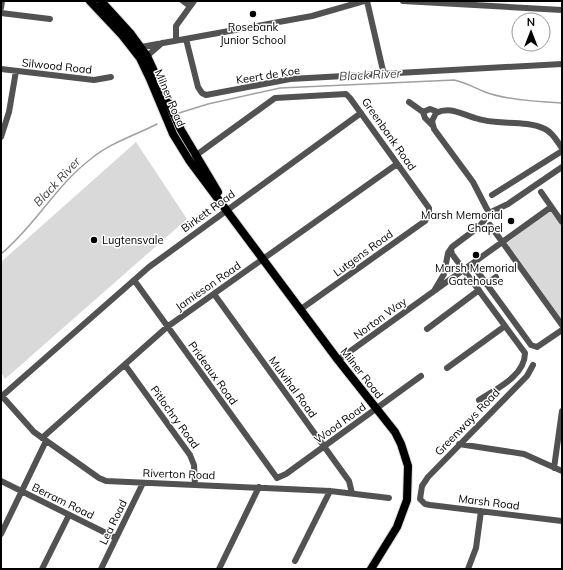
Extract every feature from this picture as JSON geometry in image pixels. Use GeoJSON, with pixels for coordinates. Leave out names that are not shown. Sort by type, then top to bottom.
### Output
{"type":"FeatureCollection","features":[{"type":"Feature","properties":{"kind":"main road","name":"Milner Road"},"geometry":{"type":"LineString","coordinates":[[90,1],[134,50],[148,73],[173,134],[209,187],[338,360],[395,432],[401,444],[408,466],[409,488],[407,500],[400,519],[371,569]]}},
{"type":"Feature","properties":{"kind":"main road","name":"Milner Road"},"geometry":{"type":"LineString","coordinates":[[101,1],[147,56],[180,130],[226,208]]}},
{"type":"Feature","properties":{"kind":"street"},"geometry":{"type":"LineString","coordinates":[[1,8],[2,1]]}},
{"type":"Feature","properties":{"kind":"street"},"geometry":{"type":"LineString","coordinates":[[176,40],[176,26],[192,3],[183,1]]}},
{"type":"Feature","properties":{"kind":"street"},"geometry":{"type":"LineString","coordinates":[[141,47],[312,16],[365,1],[371,12],[384,75]]}},
{"type":"Feature","properties":{"kind":"street"},"geometry":{"type":"LineString","coordinates":[[403,1],[562,10]]}},
{"type":"Feature","properties":{"kind":"street"},"geometry":{"type":"LineString","coordinates":[[1,13],[50,19]]}},
{"type":"Feature","properties":{"kind":"street","name":"Keert de Koe"},"geometry":{"type":"LineString","coordinates":[[186,39],[198,86],[202,93],[206,95],[290,79],[562,64]]}},
{"type":"Feature","properties":{"kind":"street"},"geometry":{"type":"LineString","coordinates":[[147,56],[162,43]]}},
{"type":"Feature","properties":{"kind":"street","name":"Silwood Road"},"geometry":{"type":"LineString","coordinates":[[1,69],[94,80],[111,77]]}},
{"type":"Feature","properties":{"kind":"street"},"geometry":{"type":"LineString","coordinates":[[1,137],[9,112],[16,71]]}},
{"type":"Feature","properties":{"kind":"street","name":"Greenbank Road"},"geometry":{"type":"LineString","coordinates":[[195,156],[275,98],[346,94],[429,208]]}},
{"type":"Feature","properties":{"kind":"street"},"geometry":{"type":"LineString","coordinates":[[409,102],[423,112],[425,118],[432,125],[472,182],[490,213]]}},
{"type":"Feature","properties":{"kind":"street"},"geometry":{"type":"LineString","coordinates":[[423,112],[430,109],[438,112]]}},
{"type":"Feature","properties":{"kind":"street"},"geometry":{"type":"LineString","coordinates":[[432,125],[433,116],[438,112],[450,110],[482,120],[538,127],[550,132],[562,148]]}},
{"type":"Feature","properties":{"kind":"street","name":"Birkett Road"},"geometry":{"type":"LineString","coordinates":[[1,396],[148,267],[226,208],[361,113]]}},
{"type":"Feature","properties":{"kind":"street"},"geometry":{"type":"LineString","coordinates":[[492,195],[562,151]]}},
{"type":"Feature","properties":{"kind":"street","name":"Jamieson Road"},"geometry":{"type":"LineString","coordinates":[[1,534],[22,492],[44,440],[167,327],[397,164]]}},
{"type":"Feature","properties":{"kind":"street"},"geometry":{"type":"LineString","coordinates":[[434,291],[444,274],[447,258],[454,244],[480,226],[490,213],[508,204],[562,167]]}},
{"type":"Feature","properties":{"kind":"street"},"geometry":{"type":"LineString","coordinates":[[540,192],[562,222]]}},
{"type":"Feature","properties":{"kind":"street","name":"Norton Way"},"geometry":{"type":"LineString","coordinates":[[338,360],[551,207]]}},
{"type":"Feature","properties":{"kind":"street","name":"Lutgens Road"},"geometry":{"type":"LineString","coordinates":[[301,310],[425,221],[429,215],[429,208]]}},
{"type":"Feature","properties":{"kind":"street"},"geometry":{"type":"LineString","coordinates":[[490,225],[562,325]]}},
{"type":"Feature","properties":{"kind":"street"},"geometry":{"type":"LineString","coordinates":[[451,249],[454,257],[523,350],[525,358],[523,365],[511,378],[479,400]]}},
{"type":"Feature","properties":{"kind":"street"},"geometry":{"type":"LineString","coordinates":[[447,258],[454,257]]}},
{"type":"Feature","properties":{"kind":"street"},"geometry":{"type":"LineString","coordinates":[[472,264],[531,345],[537,346],[562,330]]}},
{"type":"Feature","properties":{"kind":"street"},"geometry":{"type":"LineString","coordinates":[[486,284],[496,277]]}},
{"type":"Feature","properties":{"kind":"street","name":"Prideaux Road"},"geometry":{"type":"LineString","coordinates":[[134,280],[277,478]]}},
{"type":"Feature","properties":{"kind":"street"},"geometry":{"type":"LineString","coordinates":[[427,329],[479,290]]}},
{"type":"Feature","properties":{"kind":"street","name":"Mulvihal Road"},"geometry":{"type":"LineString","coordinates":[[214,294],[349,481],[352,493]]}},
{"type":"Feature","properties":{"kind":"street"},"geometry":{"type":"LineString","coordinates":[[447,368],[505,326]]}},
{"type":"Feature","properties":{"kind":"street","name":"Pitlochry Road"},"geometry":{"type":"LineString","coordinates":[[125,365],[190,455],[194,465],[195,485]]}},
{"type":"Feature","properties":{"kind":"street","name":"Greenways Road"},"geometry":{"type":"LineString","coordinates":[[420,495],[422,486],[428,476],[527,376],[533,365]]}},
{"type":"Feature","properties":{"kind":"street","name":"Wood Road"},"geometry":{"type":"LineString","coordinates":[[277,478],[286,474],[421,376]]}},
{"type":"Feature","properties":{"kind":"street","name":"Riverton Road"},"geometry":{"type":"LineString","coordinates":[[1,396],[22,420],[44,440],[103,480],[330,491],[388,498]]}},
{"type":"Feature","properties":{"kind":"street"},"geometry":{"type":"LineString","coordinates":[[554,468],[562,411]]}},
{"type":"Feature","properties":{"kind":"street"},"geometry":{"type":"LineString","coordinates":[[459,444],[524,454],[562,471]]}},
{"type":"Feature","properties":{"kind":"street"},"geometry":{"type":"LineString","coordinates":[[277,478],[277,488]]}},
{"type":"Feature","properties":{"kind":"street","name":"Berram Road"},"geometry":{"type":"LineString","coordinates":[[1,481],[116,538]]}},
{"type":"Feature","properties":{"kind":"street","name":"Lea Road"},"geometry":{"type":"LineString","coordinates":[[101,569],[143,483]]}},
{"type":"Feature","properties":{"kind":"street"},"geometry":{"type":"LineString","coordinates":[[219,569],[259,487]]}},
{"type":"Feature","properties":{"kind":"street"},"geometry":{"type":"LineString","coordinates":[[295,561],[330,491]]}},
{"type":"Feature","properties":{"kind":"street","name":"Marsh Road"},"geometry":{"type":"LineString","coordinates":[[420,495],[421,502],[425,504],[562,521]]}},
{"type":"Feature","properties":{"kind":"street"},"geometry":{"type":"LineString","coordinates":[[468,569],[476,548],[481,511]]}},
{"type":"Feature","properties":{"kind":"street"},"geometry":{"type":"LineString","coordinates":[[42,569],[69,515]]}},
{"type":"Feature","properties":{"kind":"shaded area","name":"Lugtensvale"},"geometry":{"type":"Polygon","coordinates":[[[136,142],[187,219],[5,379],[1,372],[1,262],[136,142]]]}},
{"type":"Feature","properties":{"kind":"shaded area"},"geometry":{"type":"Polygon","coordinates":[[[549,211],[562,227],[562,320],[507,243],[549,211]]]}},
{"type":"Feature","properties":{"kind":"waterway","name":"Black River"},"geometry":{"type":"LineString","coordinates":[[179,113],[208,104],[280,88],[454,80],[493,95],[513,99],[562,103]]}},
{"type":"Feature","properties":{"kind":"waterway","name":"Black River"},"geometry":{"type":"LineString","coordinates":[[1,254],[24,231],[67,180],[92,158],[115,144],[157,124]]}},
{"type":"Feature","properties":{"kind":"place","name":"Rosebank Junior School"},"geometry":{"type":"Point","coordinates":[253,14]}},
{"type":"Feature","properties":{"kind":"place","name":"Marsh Memorial Chapel"},"geometry":{"type":"Point","coordinates":[511,221]}},
{"type":"Feature","properties":{"kind":"place","name":"Lugtensvale"},"geometry":{"type":"Point","coordinates":[94,240]}},
{"type":"Feature","properties":{"kind":"place","name":"Marsh Memorial Gatehouse"},"geometry":{"type":"Point","coordinates":[476,255]}}]}
